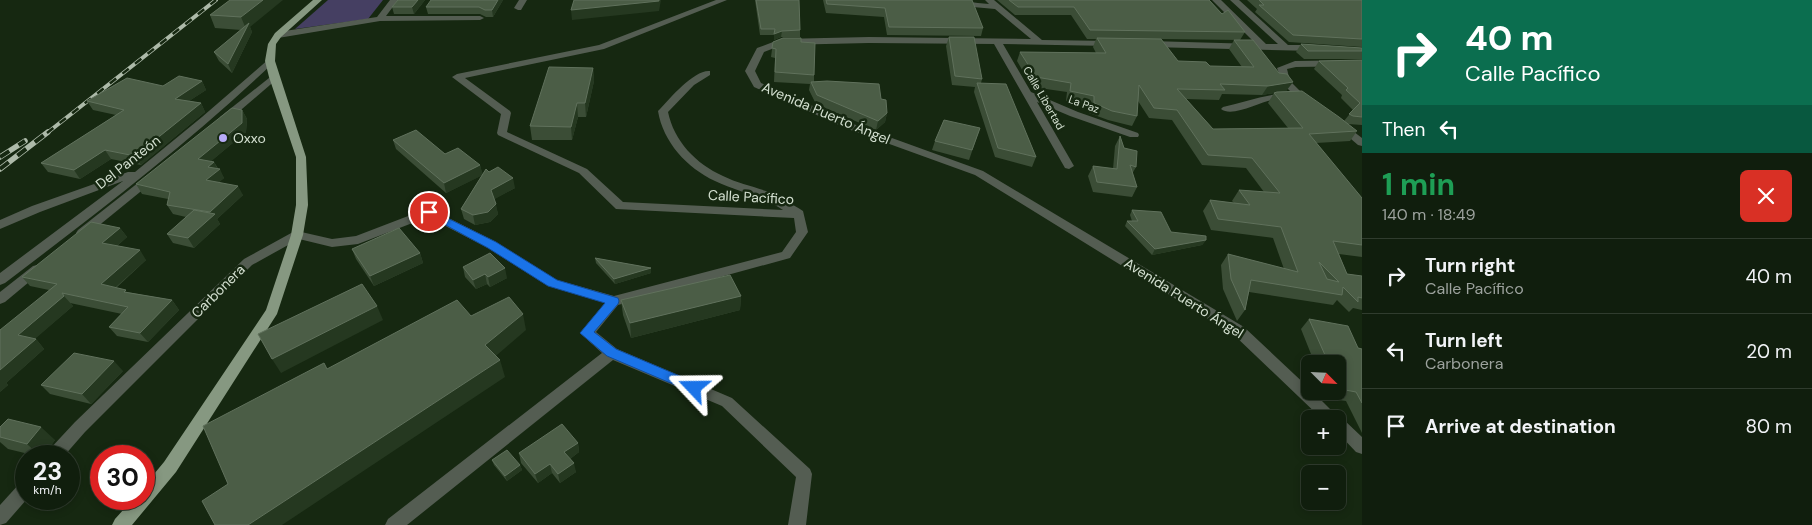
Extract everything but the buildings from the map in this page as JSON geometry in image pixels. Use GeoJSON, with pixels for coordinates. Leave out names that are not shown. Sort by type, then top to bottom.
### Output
{"type":"FeatureCollection","features":[{"type":"Feature","properties":{"kind":"main road"},"geometry":{"type":"LineString","coordinates":[[155,485],[170,467],[272,311],[297,235],[302,205],[301,157],[274,77],[270,61],[272,44],[278,35],[318,0]]}},
{"type":"Feature","properties":{"kind":"main road"},"geometry":{"type":"LineString","coordinates":[[121,525],[134,510]]}},
{"type":"Feature","properties":{"kind":"street"},"geometry":{"type":"LineString","coordinates":[[380,19],[394,0]]}},
{"type":"Feature","properties":{"kind":"street"},"geometry":{"type":"LineString","coordinates":[[518,8],[523,0]]}},
{"type":"Feature","properties":{"kind":"street","name":"Calle Pacífico"},"geometry":{"type":"LineString","coordinates":[[614,301],[786,256],[802,232],[799,214],[620,206],[583,171],[502,133],[506,113],[457,77],[601,47],[723,0]]}},
{"type":"Feature","properties":{"kind":"street"},"geometry":{"type":"LineString","coordinates":[[949,0],[1000,8]]}},
{"type":"Feature","properties":{"kind":"street"},"geometry":{"type":"LineString","coordinates":[[989,0],[1041,42]]}},
{"type":"Feature","properties":{"kind":"street"},"geometry":{"type":"LineString","coordinates":[[1216,0],[1262,45]]}},
{"type":"Feature","properties":{"kind":"street"},"geometry":{"type":"LineString","coordinates":[[1234,0],[1285,46]]}},
{"type":"Feature","properties":{"kind":"street"},"geometry":{"type":"LineString","coordinates":[[278,35],[380,19],[421,15],[480,18]]}},
{"type":"Feature","properties":{"kind":"street","name":"Avenida Puerto Ángel"},"geometry":{"type":"LineString","coordinates":[[1124,44],[869,40],[781,42],[760,50],[750,71],[757,85],[852,127],[979,173],[1239,331],[1322,410]]}},
{"type":"Feature","properties":{"kind":"street","name":"Calle Libertad"},"geometry":{"type":"LineString","coordinates":[[998,43],[1069,166]]}},
{"type":"Feature","properties":{"kind":"street"},"geometry":{"type":"LineString","coordinates":[[1144,44],[1262,45],[1324,48]]}},
{"type":"Feature","properties":{"kind":"street","name":"Del Panteón"},"geometry":{"type":"LineString","coordinates":[[0,280],[144,170],[226,103],[270,61]]}},
{"type":"Feature","properties":{"kind":"street"},"geometry":{"type":"LineString","coordinates":[[1314,109],[1286,82],[1282,68],[1296,64],[1362,63]]}},
{"type":"Feature","properties":{"kind":"street"},"geometry":{"type":"LineString","coordinates":[[707,72],[691,83],[663,111],[664,123],[670,136],[680,149],[718,178],[770,197],[799,214]]}},
{"type":"Feature","properties":{"kind":"street","name":"Del Panteón"},"geometry":{"type":"LineString","coordinates":[[76,238],[239,108],[274,77]]}},
{"type":"Feature","properties":{"kind":"street","name":"La Paz"},"geometry":{"type":"LineString","coordinates":[[1027,94],[1134,136]]}},
{"type":"Feature","properties":{"kind":"street"},"geometry":{"type":"LineString","coordinates":[[1226,109],[1240,107],[1270,97],[1299,96]]}},
{"type":"Feature","properties":{"kind":"street"},"geometry":{"type":"LineString","coordinates":[[1335,122],[1349,131],[1362,144]]}},
{"type":"Feature","properties":{"kind":"street"},"geometry":{"type":"LineString","coordinates":[[0,225],[36,209],[144,170]]}},
{"type":"Feature","properties":{"kind":"street"},"geometry":{"type":"LineString","coordinates":[[297,235],[332,243],[358,240],[429,212],[492,245],[552,284],[614,301],[586,333],[612,352],[727,402],[804,474],[797,525]]}},
{"type":"Feature","properties":{"kind":"street","name":"Carbonera"},"geometry":{"type":"LineString","coordinates":[[64,445],[248,262],[297,235]]}},
{"type":"Feature","properties":{"kind":"street"},"geometry":{"type":"LineString","coordinates":[[0,299],[45,263]]}},
{"type":"Feature","properties":{"kind":"street"},"geometry":{"type":"LineString","coordinates":[[394,525],[612,352]]}},
{"type":"Feature","properties":{"kind":"street"},"geometry":{"type":"LineString","coordinates":[[1346,432],[1362,447]]}},
{"type":"Feature","properties":{"kind":"street"},"geometry":{"type":"LineString","coordinates":[[0,517],[15,500]]}},
{"type":"Feature","properties":{"kind":"shaded area"},"geometry":{"type":"Polygon","coordinates":[[[328,0],[383,0],[368,19],[295,29],[328,0]]]}},
{"type":"Feature","properties":{"kind":"railway"},"geometry":{"type":"LineString","coordinates":[[47,133],[216,0]]}},
{"type":"Feature","properties":{"kind":"railway"},"geometry":{"type":"LineString","coordinates":[[0,169],[48,132]]}},
{"type":"Feature","properties":{"kind":"railway"},"geometry":{"type":"LineString","coordinates":[[0,157],[25,141]]}},
{"type":"Feature","properties":{"kind":"place","name":"Oxxo"},"geometry":{"type":"Point","coordinates":[223,138]}},
{"type":"Feature","properties":{"kind":"route"},"geometry":{"type":"LineString","coordinates":[[429,212],[492,245],[552,284],[614,301],[586,333],[612,352],[694,388]]}}]}
